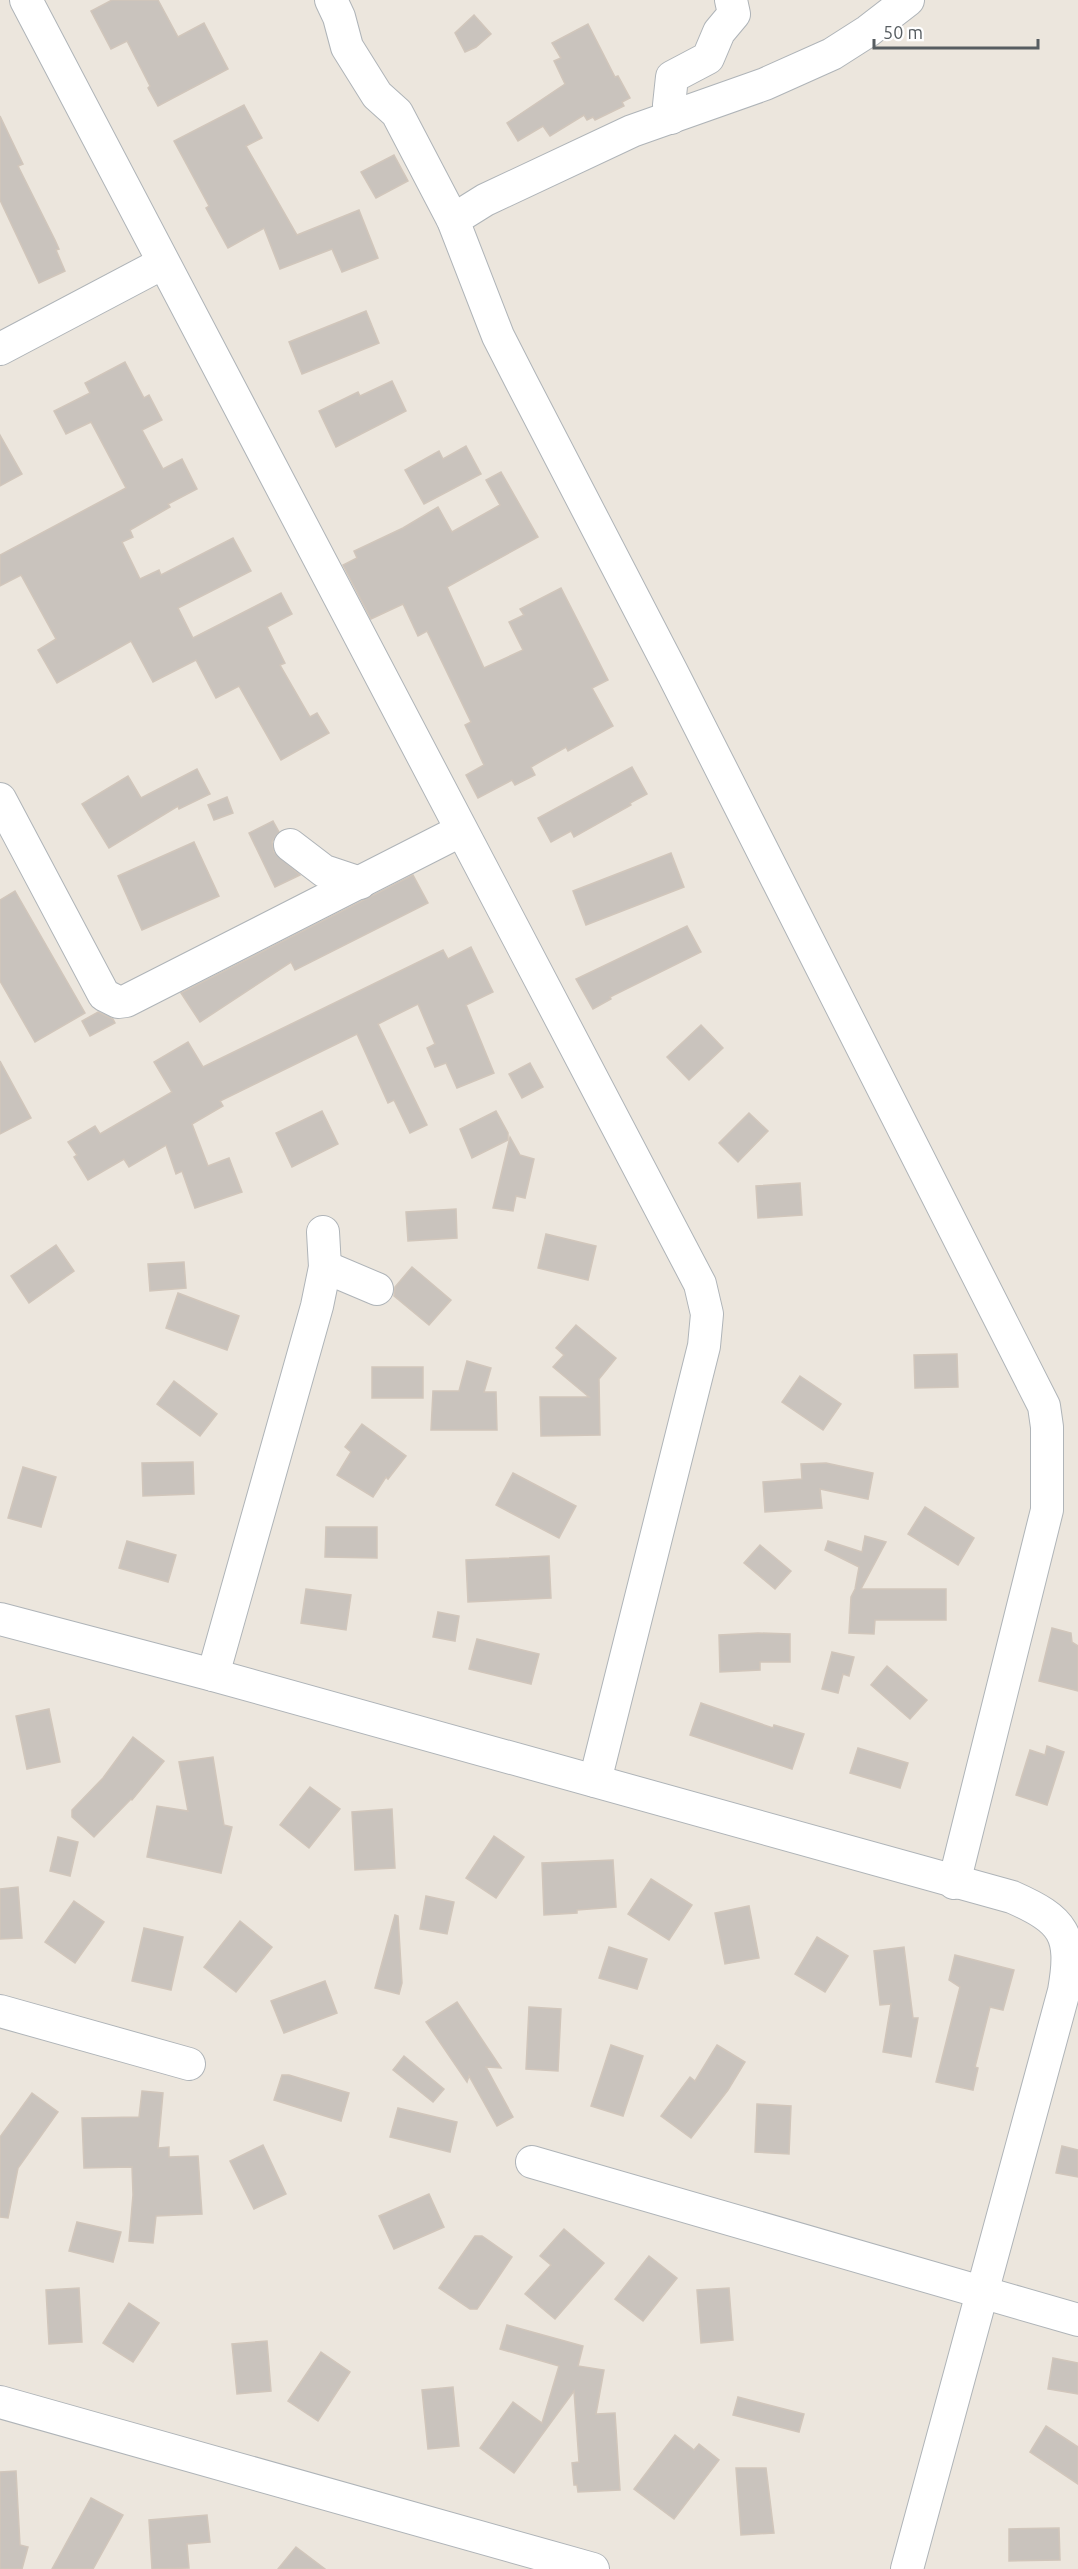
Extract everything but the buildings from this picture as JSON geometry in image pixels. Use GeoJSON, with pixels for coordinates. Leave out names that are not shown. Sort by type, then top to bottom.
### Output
{"type":"FeatureCollection","features":[{"type":"Feature","properties":{"kind":"street"},"geometry":{"type":"LineString","coordinates":[[26,0],[460,831],[700,1284],[707,1314],[704,1346],[595,1780]]}},
{"type":"Feature","properties":{"kind":"street"},"geometry":{"type":"LineString","coordinates":[[671,118],[669,105],[672,77],[708,58],[719,32],[734,14],[731,0]]}},
{"type":"Feature","properties":{"kind":"street"},"geometry":{"type":"LineString","coordinates":[[453,220],[485,200],[632,131],[765,84],[832,54],[868,31],[908,0]]}},
{"type":"Feature","properties":{"kind":"street"},"geometry":{"type":"LineString","coordinates":[[341,6],[347,47],[377,95],[398,112],[453,220],[498,336],[672,672],[1044,1406],[1047,1427],[1047,1510],[954,1883]]}},
{"type":"Feature","properties":{"kind":"street"},"geometry":{"type":"LineString","coordinates":[[0,349],[163,263]]}},
{"type":"Feature","properties":{"kind":"street"},"geometry":{"type":"LineString","coordinates":[[0,799],[104,995],[118,1002],[126,1001],[460,831]]}},
{"type":"Feature","properties":{"kind":"street"},"geometry":{"type":"LineString","coordinates":[[290,845],[324,871],[360,883]]}},
{"type":"Feature","properties":{"kind":"street"},"geometry":{"type":"LineString","coordinates":[[213,1675],[317,1306],[325,1267],[323,1232]]}},
{"type":"Feature","properties":{"kind":"street"},"geometry":{"type":"LineString","coordinates":[[325,1267],[377,1289]]}},
{"type":"Feature","properties":{"kind":"street"},"geometry":{"type":"LineString","coordinates":[[0,1619],[213,1675],[595,1780],[954,1883],[1012,1897],[1056,1921],[1066,1940],[1069,1965],[1064,1991],[907,2569]]}},
{"type":"Feature","properties":{"kind":"street"},"geometry":{"type":"LineString","coordinates":[[0,2011],[189,2064]]}},
{"type":"Feature","properties":{"kind":"street"},"geometry":{"type":"LineString","coordinates":[[532,2162],[1078,2320]]}},
{"type":"Feature","properties":{"kind":"street"},"geometry":{"type":"LineString","coordinates":[[0,2402],[593,2569]]}}]}
